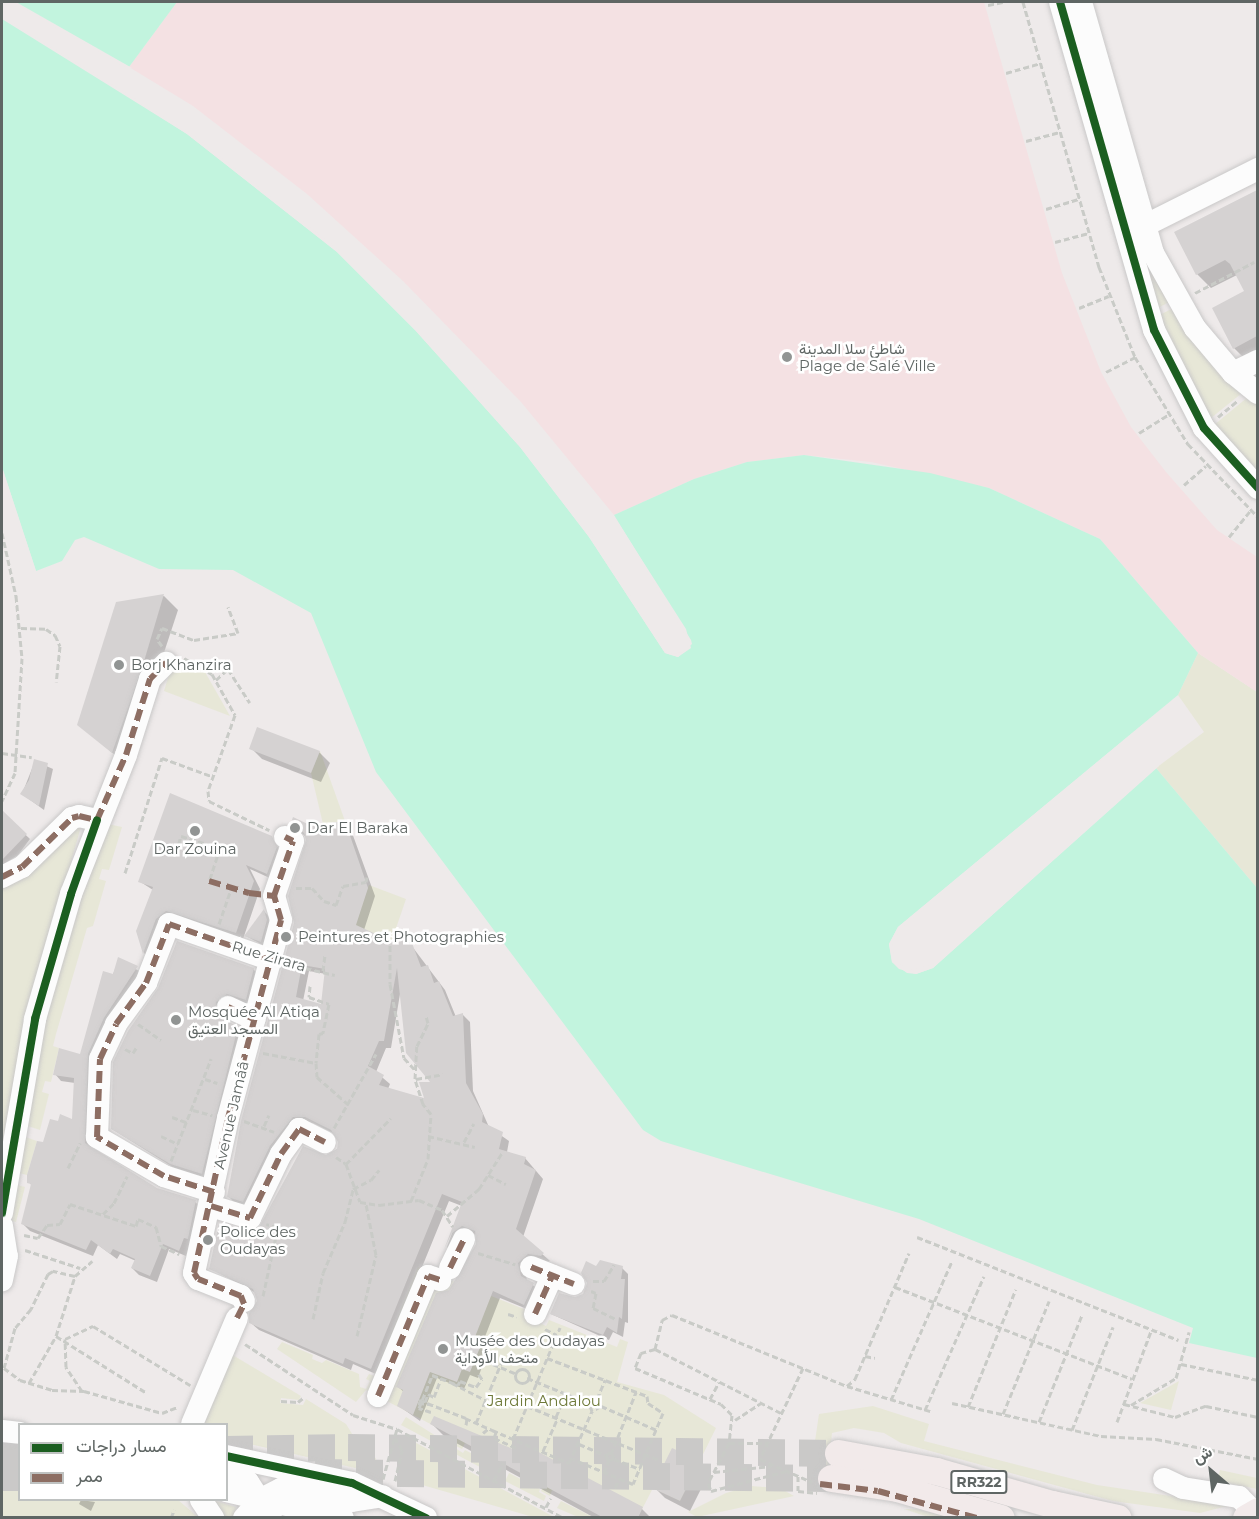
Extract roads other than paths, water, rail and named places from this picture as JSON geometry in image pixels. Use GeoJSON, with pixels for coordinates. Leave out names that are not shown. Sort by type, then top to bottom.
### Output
{"type":"FeatureCollection","features":[{"type":"Feature","properties":{"kind":"main road","name":"RR322"},"geometry":{"type":"LineString","coordinates":[[1000,1518],[897,1488],[830,1472],[946,1473],[1052,1504],[1118,1518]]}},
{"type":"Feature","properties":{"kind":"street"},"geometry":{"type":"LineString","coordinates":[[1060,2],[1134,231],[1178,302],[1233,373],[1255,391]]}},
{"type":"Feature","properties":{"kind":"street"},"geometry":{"type":"LineString","coordinates":[[1081,2],[1134,231],[1154,330],[1204,428],[1257,488]]}},
{"type":"Feature","properties":{"kind":"street"},"geometry":{"type":"LineString","coordinates":[[1134,231],[1257,169]]}},
{"type":"Feature","properties":{"kind":"street"},"geometry":{"type":"LineString","coordinates":[[1233,373],[1257,361]]}},
{"type":"Feature","properties":{"kind":"street"},"geometry":{"type":"LineString","coordinates":[[2,1212],[35,1019],[71,894],[97,820],[126,754],[150,679],[171,657]]}},
{"type":"Feature","properties":{"kind":"street"},"geometry":{"type":"LineString","coordinates":[[2,877],[22,867],[72,818],[79,816],[97,820]]}},
{"type":"Feature","properties":{"kind":"street","name":"Avenue Jamââ"},"geometry":{"type":"LineString","coordinates":[[193,1423],[248,1305],[241,1296],[196,1277],[197,1262],[228,1118],[281,920],[274,896],[293,841],[285,837]]}},
{"type":"Feature","properties":{"kind":"street","name":"Rue Zirara"},"geometry":{"type":"LineString","coordinates":[[212,1199],[134,1161],[97,1137],[100,1059],[124,1015],[146,982],[169,924],[272,960]]}},
{"type":"Feature","properties":{"kind":"street"},"geometry":{"type":"LineString","coordinates":[[228,1007],[254,1019]]}},
{"type":"Feature","properties":{"kind":"street"},"geometry":{"type":"LineString","coordinates":[[212,1199],[250,1218],[281,1154],[300,1129],[330,1149]]}},
{"type":"Feature","properties":{"kind":"street"},"geometry":{"type":"LineString","coordinates":[[2,1226],[7,1256],[2,1280]]}},
{"type":"Feature","properties":{"kind":"street"},"geometry":{"type":"LineString","coordinates":[[378,1396],[428,1276],[445,1274],[464,1239]]}},
{"type":"Feature","properties":{"kind":"street"},"geometry":{"type":"LineString","coordinates":[[525,1315],[542,1271],[574,1284]]}},
{"type":"Feature","properties":{"kind":"street"},"geometry":{"type":"LineString","coordinates":[[2,1431],[18,1433]]}},
{"type":"Feature","properties":{"kind":"street"},"geometry":{"type":"LineString","coordinates":[[228,1456],[352,1484],[387,1485],[426,1518]]}},
{"type":"Feature","properties":{"kind":"street"},"geometry":{"type":"LineString","coordinates":[[228,1471],[248,1482],[266,1508]]}},
{"type":"Feature","properties":{"kind":"street"},"geometry":{"type":"LineString","coordinates":[[244,1518],[266,1508],[288,1488],[352,1501],[387,1485]]}},
{"type":"Feature","properties":{"kind":"street"},"geometry":{"type":"LineString","coordinates":[[1224,1490],[1243,1499],[1254,1510]]}},
{"type":"Feature","properties":{"kind":"street"},"geometry":{"type":"LineString","coordinates":[[228,1492],[266,1508],[343,1518]]}},
{"type":"Feature","properties":{"kind":"street"},"geometry":{"type":"LineString","coordinates":[[202,1501],[213,1518]]}},
{"type":"Feature","properties":{"kind":"tunnel"},"geometry":{"type":"LineString","coordinates":[[228,1449],[348,1447],[838,1453]]}},
{"type":"Feature","properties":{"kind":"tunnel"},"geometry":{"type":"LineString","coordinates":[[2,1454],[18,1453]]}},
{"type":"Feature","properties":{"kind":"tunnel"},"geometry":{"type":"LineString","coordinates":[[315,1472],[831,1478]]}},
{"type":"Feature","properties":{"kind":"tunnel"},"geometry":{"type":"LineString","coordinates":[[2,1477],[18,1477]]}},
{"type":"Feature","properties":{"kind":"place","name":"شاطئ سلا المدينة Plage de Salé Ville"},"geometry":{"type":"Point","coordinates":[787,357]}},
{"type":"Feature","properties":{"kind":"place","name":"Borj Khanzira"},"geometry":{"type":"Point","coordinates":[119,665]}},
{"type":"Feature","properties":{"kind":"place","name":"Dar El Baraka"},"geometry":{"type":"Point","coordinates":[295,828]}},
{"type":"Feature","properties":{"kind":"place","name":"Dar Zouina"},"geometry":{"type":"Point","coordinates":[195,831]}},
{"type":"Feature","properties":{"kind":"place","name":"Peintures et Photographies"},"geometry":{"type":"Point","coordinates":[286,937]}},
{"type":"Feature","properties":{"kind":"place","name":"Mosquée Al Atiqa المسجد العتيق"},"geometry":{"type":"Point","coordinates":[176,1020]}},
{"type":"Feature","properties":{"kind":"place","name":"Police des Oudayas"},"geometry":{"type":"Point","coordinates":[208,1240]}},
{"type":"Feature","properties":{"kind":"place","name":"Musée des Oudayas متحف الأوداية"},"geometry":{"type":"Point","coordinates":[443,1349]}},
{"type":"Feature","properties":{"kind":"park label","name":"Jardin Andalou"},"geometry":{"type":"Point","coordinates":[544,1401]}}]}
